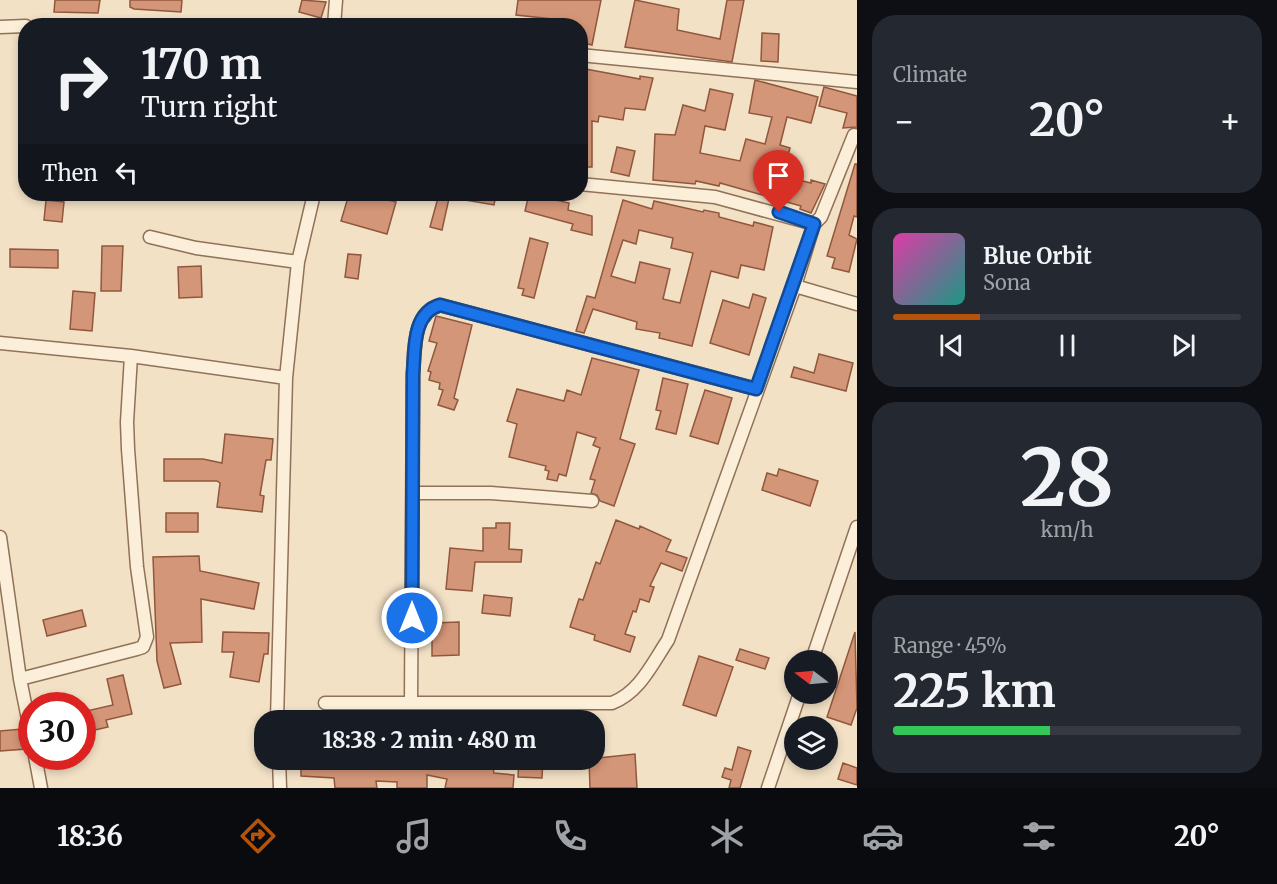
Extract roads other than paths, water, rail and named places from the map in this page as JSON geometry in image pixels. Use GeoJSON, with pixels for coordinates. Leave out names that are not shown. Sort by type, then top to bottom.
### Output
{"type":"FeatureCollection","features":[{"type":"Feature","properties":{"kind":"street"},"geometry":{"type":"LineString","coordinates":[[335,18],[336,0]]}},
{"type":"Feature","properties":{"kind":"street"},"geometry":{"type":"LineString","coordinates":[[0,27],[18,26]]}},
{"type":"Feature","properties":{"kind":"street"},"geometry":{"type":"LineString","coordinates":[[588,56],[857,82]]}},
{"type":"Feature","properties":{"kind":"street"},"geometry":{"type":"LineString","coordinates":[[325,703],[612,703],[622,699],[639,685],[668,640],[756,389],[795,286],[814,224],[821,217],[854,135]]}},
{"type":"Feature","properties":{"kind":"street"},"geometry":{"type":"LineString","coordinates":[[588,185],[715,197],[814,224]]}},
{"type":"Feature","properties":{"kind":"street"},"geometry":{"type":"LineString","coordinates":[[277,710],[285,378],[298,262],[312,201]]}},
{"type":"Feature","properties":{"kind":"street"},"geometry":{"type":"LineString","coordinates":[[150,237],[196,248],[298,262]]}},
{"type":"Feature","properties":{"kind":"street"},"geometry":{"type":"LineString","coordinates":[[795,286],[857,304]]}},
{"type":"Feature","properties":{"kind":"street"},"geometry":{"type":"LineString","coordinates":[[411,704],[414,355],[419,323],[430,308],[440,305],[756,389]]}},
{"type":"Feature","properties":{"kind":"street"},"geometry":{"type":"LineString","coordinates":[[0,343],[131,356],[285,378]]}},
{"type":"Feature","properties":{"kind":"street"},"geometry":{"type":"LineString","coordinates":[[20,679],[137,649],[143,646],[147,638],[138,567],[128,449],[127,422],[131,356]]}},
{"type":"Feature","properties":{"kind":"street"},"geometry":{"type":"LineString","coordinates":[[412,493],[491,493],[592,501]]}},
{"type":"Feature","properties":{"kind":"street"},"geometry":{"type":"LineString","coordinates":[[815,650],[857,527]]}},
{"type":"Feature","properties":{"kind":"street"},"geometry":{"type":"LineString","coordinates":[[0,537],[23,692]]}},
{"type":"Feature","properties":{"kind":"street"},"geometry":{"type":"LineString","coordinates":[[768,788],[797,704]]}},
{"type":"Feature","properties":{"kind":"street"},"geometry":{"type":"LineString","coordinates":[[38,770],[41,788]]}},
{"type":"Feature","properties":{"kind":"street"},"geometry":{"type":"LineString","coordinates":[[279,770],[280,788]]}}]}
